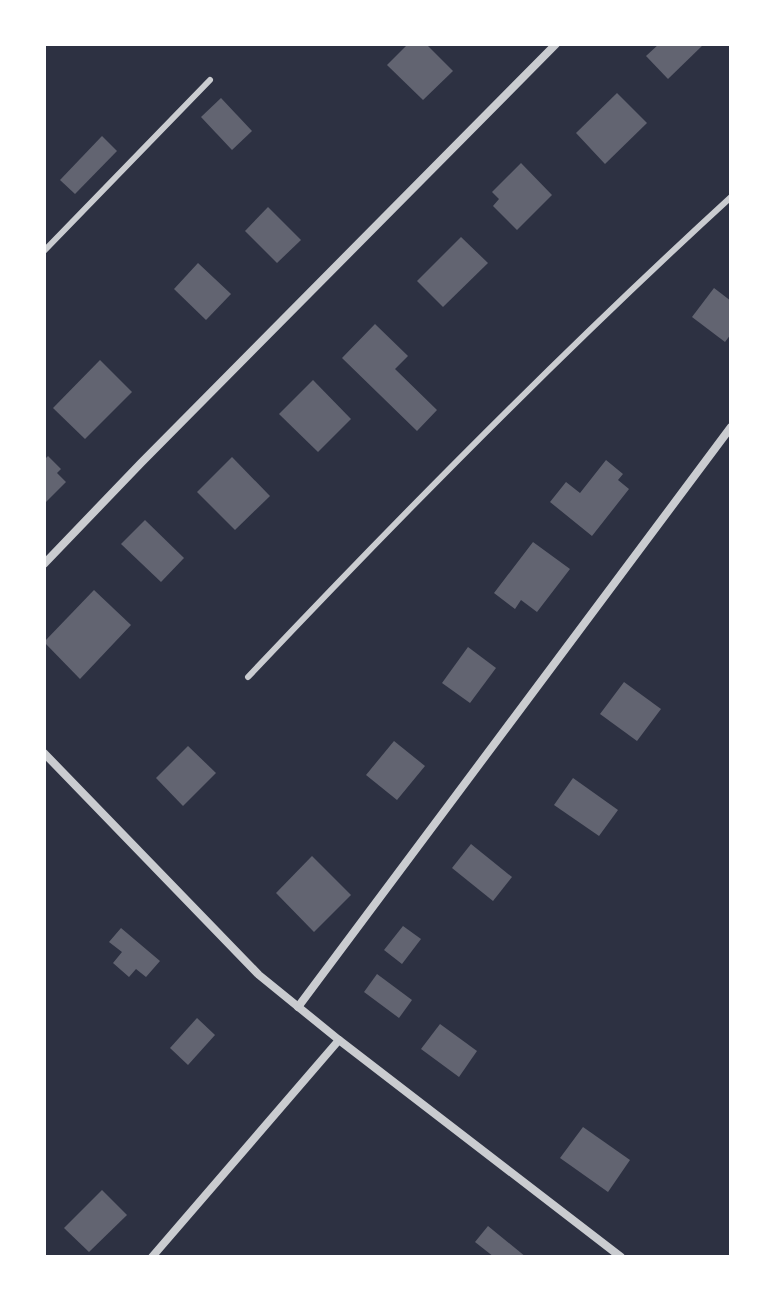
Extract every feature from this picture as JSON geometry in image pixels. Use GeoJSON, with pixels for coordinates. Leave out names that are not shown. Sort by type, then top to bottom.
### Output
{"type":"FeatureCollection","features":[{"type":"Feature","properties":{"kind":"street"},"geometry":{"type":"LineString","coordinates":[[44,564],[556,44]]}},
{"type":"Feature","properties":{"kind":"street"},"geometry":{"type":"LineString","coordinates":[[298,1007],[731,427]]}},
{"type":"Feature","properties":{"kind":"street"},"geometry":{"type":"LineString","coordinates":[[44,753],[259,975],[621,1257]]}},
{"type":"Feature","properties":{"kind":"street"},"geometry":{"type":"LineString","coordinates":[[152,1257],[339,1040]]}},
{"type":"Feature","properties":{"kind":"lane"},"geometry":{"type":"LineString","coordinates":[[44,251],[210,80]]}},
{"type":"Feature","properties":{"kind":"lane"},"geometry":{"type":"LineString","coordinates":[[248,677],[401,515],[660,262],[731,197]]}},
{"type":"Feature","properties":{"kind":"building"},"geometry":{"type":"Polygon","coordinates":[[[408,44],[426,44],[453,71],[423,100],[387,65],[408,44]]]}},
{"type":"Feature","properties":{"kind":"building"},"geometry":{"type":"Polygon","coordinates":[[[659,44],[704,44],[668,79],[646,56],[659,44]]]}},
{"type":"Feature","properties":{"kind":"building"},"geometry":{"type":"Polygon","coordinates":[[[617,93],[647,123],[605,164],[576,133],[617,93]]]}},
{"type":"Feature","properties":{"kind":"building"},"geometry":{"type":"Polygon","coordinates":[[[221,98],[252,131],[232,150],[201,117],[221,98]]]}},
{"type":"Feature","properties":{"kind":"building"},"geometry":{"type":"Polygon","coordinates":[[[102,136],[117,151],[75,194],[60,180],[102,136]]]}},
{"type":"Feature","properties":{"kind":"building"},"geometry":{"type":"Polygon","coordinates":[[[521,163],[552,195],[517,230],[493,206],[499,199],[492,192],[521,163]]]}},
{"type":"Feature","properties":{"kind":"building"},"geometry":{"type":"Polygon","coordinates":[[[268,207],[301,240],[277,263],[245,231],[268,207]]]}},
{"type":"Feature","properties":{"kind":"building"},"geometry":{"type":"Polygon","coordinates":[[[461,237],[488,263],[443,307],[417,281],[461,237]]]}},
{"type":"Feature","properties":{"kind":"building"},"geometry":{"type":"Polygon","coordinates":[[[198,263],[231,294],[206,320],[174,289],[198,263]]]}},
{"type":"Feature","properties":{"kind":"building"},"geometry":{"type":"Polygon","coordinates":[[[714,288],[731,301],[731,334],[725,342],[692,317],[714,288]]]}},
{"type":"Feature","properties":{"kind":"building"},"geometry":{"type":"Polygon","coordinates":[[[375,324],[408,356],[395,369],[437,410],[417,431],[342,358],[375,324]]]}},
{"type":"Feature","properties":{"kind":"building"},"geometry":{"type":"Polygon","coordinates":[[[100,360],[132,392],[85,439],[53,408],[100,360]]]}},
{"type":"Feature","properties":{"kind":"building"},"geometry":{"type":"Polygon","coordinates":[[[313,380],[351,419],[318,452],[279,414],[313,380]]]}},
{"type":"Feature","properties":{"kind":"building"},"geometry":{"type":"Polygon","coordinates":[[[48,456],[61,469],[57,473],[66,482],[44,504],[44,460],[48,456]]]}},
{"type":"Feature","properties":{"kind":"building"},"geometry":{"type":"Polygon","coordinates":[[[232,457],[270,496],[235,530],[197,492],[232,457]]]}},
{"type":"Feature","properties":{"kind":"building"},"geometry":{"type":"Polygon","coordinates":[[[606,460],[623,474],[618,480],[629,489],[592,536],[550,502],[566,482],[580,493],[606,460]]]}},
{"type":"Feature","properties":{"kind":"building"},"geometry":{"type":"Polygon","coordinates":[[[145,520],[184,558],[161,582],[121,544],[145,520]]]}},
{"type":"Feature","properties":{"kind":"building"},"geometry":{"type":"Polygon","coordinates":[[[533,542],[570,569],[537,612],[521,600],[515,609],[494,593],[533,542]]]}},
{"type":"Feature","properties":{"kind":"building"},"geometry":{"type":"Polygon","coordinates":[[[94,590],[131,625],[80,679],[44,642],[94,590]]]}},
{"type":"Feature","properties":{"kind":"building"},"geometry":{"type":"Polygon","coordinates":[[[468,647],[496,668],[470,703],[442,683],[468,647]]]}},
{"type":"Feature","properties":{"kind":"building"},"geometry":{"type":"Polygon","coordinates":[[[624,682],[661,709],[637,741],[600,714],[624,682]]]}},
{"type":"Feature","properties":{"kind":"building"},"geometry":{"type":"Polygon","coordinates":[[[394,741],[425,766],[397,800],[366,775],[394,741]]]}},
{"type":"Feature","properties":{"kind":"building"},"geometry":{"type":"Polygon","coordinates":[[[188,746],[216,773],[183,806],[156,778],[188,746]]]}},
{"type":"Feature","properties":{"kind":"building"},"geometry":{"type":"Polygon","coordinates":[[[573,778],[618,810],[599,836],[554,805],[573,778]]]}},
{"type":"Feature","properties":{"kind":"building"},"geometry":{"type":"Polygon","coordinates":[[[471,844],[512,877],[493,901],[452,868],[471,844]]]}},
{"type":"Feature","properties":{"kind":"building"},"geometry":{"type":"Polygon","coordinates":[[[312,856],[351,895],[314,932],[276,893],[312,856]]]}},
{"type":"Feature","properties":{"kind":"building"},"geometry":{"type":"Polygon","coordinates":[[[403,926],[421,939],[402,964],[384,950],[403,926]]]}},
{"type":"Feature","properties":{"kind":"building"},"geometry":{"type":"Polygon","coordinates":[[[121,928],[160,961],[146,977],[136,969],[129,977],[113,963],[122,952],[109,942],[121,928]]]}},
{"type":"Feature","properties":{"kind":"building"},"geometry":{"type":"Polygon","coordinates":[[[377,974],[412,1000],[399,1018],[364,992],[377,974]]]}},
{"type":"Feature","properties":{"kind":"building"},"geometry":{"type":"Polygon","coordinates":[[[197,1018],[215,1035],[188,1065],[170,1048],[197,1018]]]}},
{"type":"Feature","properties":{"kind":"building"},"geometry":{"type":"Polygon","coordinates":[[[440,1024],[477,1051],[459,1077],[421,1049],[440,1024]]]}},
{"type":"Feature","properties":{"kind":"building"},"geometry":{"type":"Polygon","coordinates":[[[583,1127],[630,1160],[608,1192],[560,1158],[583,1127]]]}},
{"type":"Feature","properties":{"kind":"building"},"geometry":{"type":"Polygon","coordinates":[[[102,1190],[127,1215],[89,1252],[64,1228],[102,1190]]]}},
{"type":"Feature","properties":{"kind":"building"},"geometry":{"type":"Polygon","coordinates":[[[488,1226],[526,1257],[494,1257],[475,1242],[488,1226]]]}}]}
